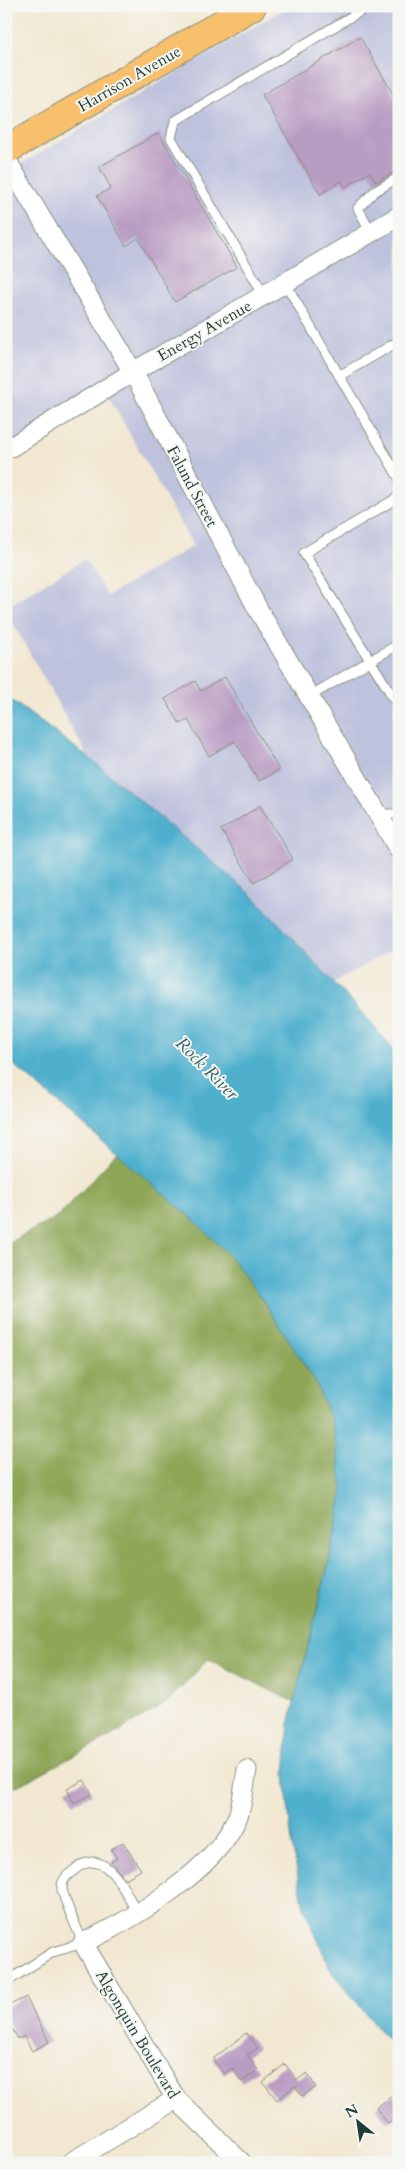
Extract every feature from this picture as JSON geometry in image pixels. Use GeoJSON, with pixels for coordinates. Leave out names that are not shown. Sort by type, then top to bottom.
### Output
{"type":"FeatureCollection","features":[{"type":"Feature","properties":{"kind":"main road","name":"Harrison Avenue"},"geometry":{"type":"LineString","coordinates":[[6,150],[252,6]]}},
{"type":"Feature","properties":{"kind":"street","name":"Falund Street"},"geometry":{"type":"LineString","coordinates":[[6,159],[133,372],[259,610],[399,850]]}},
{"type":"Feature","properties":{"kind":"street","name":"Energy Avenue"},"geometry":{"type":"LineString","coordinates":[[11,448],[133,372],[399,216]]}},
{"type":"Feature","properties":{"kind":"street"},"geometry":{"type":"LineString","coordinates":[[83,1943],[104,1933],[164,1895],[197,1870],[225,1841],[239,1813],[247,1770]]}},
{"type":"Feature","properties":{"kind":"street","name":"Algonquin Boulevard"},"geometry":{"type":"LineString","coordinates":[[83,1943],[176,2099],[242,2163]]}},
{"type":"Feature","properties":{"kind":"street"},"geometry":{"type":"LineString","coordinates":[[70,2163],[176,2099]]}},
{"type":"Feature","properties":{"kind":"lane"},"geometry":{"type":"LineString","coordinates":[[264,296],[172,138],[175,120],[369,6]]}},
{"type":"Feature","properties":{"kind":"lane"},"geometry":{"type":"LineString","coordinates":[[372,232],[358,208],[374,192],[399,176]]}},
{"type":"Feature","properties":{"kind":"lane"},"geometry":{"type":"LineString","coordinates":[[285,283],[399,478]]}},
{"type":"Feature","properties":{"kind":"lane"},"geometry":{"type":"LineString","coordinates":[[339,376],[399,340]]}},
{"type":"Feature","properties":{"kind":"lane"},"geometry":{"type":"LineString","coordinates":[[397,702],[304,553],[399,497]]}},
{"type":"Feature","properties":{"kind":"lane"},"geometry":{"type":"LineString","coordinates":[[310,696],[399,644]]}},
{"type":"Feature","properties":{"kind":"lane"},"geometry":{"type":"LineString","coordinates":[[379,814],[399,814]]}},
{"type":"Feature","properties":{"kind":"lane"},"geometry":{"type":"LineString","coordinates":[[6,1982],[53,1952],[83,1943],[62,1889],[65,1878],[77,1867],[89,1862],[100,1862],[110,1869],[137,1912]]}},
{"type":"Feature","properties":{"kind":"shaded area"},"geometry":{"type":"Polygon","coordinates":[[[289,6],[399,6],[399,946],[334,982],[253,896],[88,757],[6,611],[6,607],[85,559],[107,596],[193,546],[109,397],[6,458],[6,173],[289,6]]]}},
{"type":"Feature","properties":{"kind":"green space"},"geometry":{"type":"Polygon","coordinates":[[[117,1153],[195,1221],[229,1255],[261,1297],[315,1381],[334,1425],[343,1490],[329,1562],[294,1702],[208,1659],[168,1702],[111,1736],[6,1792],[6,1244],[59,1216],[117,1153]]]}},
{"type":"Feature","properties":{"kind":"water","name":"Rock River"},"geometry":{"type":"Polygon","coordinates":[[[6,696],[88,757],[253,896],[361,1012],[399,1056],[399,2054],[331,1971],[304,1907],[292,1845],[285,1775],[289,1723],[329,1562],[343,1490],[333,1425],[315,1381],[261,1297],[229,1255],[195,1221],[6,1058],[6,696]]]}},
{"type":"Feature","properties":{"kind":"building"},"geometry":{"type":"Polygon","coordinates":[[[360,37],[399,104],[399,169],[376,182],[370,172],[345,187],[342,181],[320,194],[262,95],[360,37]]]}},
{"type":"Feature","properties":{"kind":"building"},"geometry":{"type":"Polygon","coordinates":[[[159,133],[237,267],[175,302],[138,238],[126,246],[97,196],[111,188],[99,167],[159,133]]]}},
{"type":"Feature","properties":{"kind":"building"},"geometry":{"type":"Polygon","coordinates":[[[225,677],[279,770],[259,781],[235,741],[209,756],[188,720],[180,724],[165,699],[195,681],[201,691],[225,677]]]}},
{"type":"Feature","properties":{"kind":"building"},"geometry":{"type":"Polygon","coordinates":[[[260,806],[293,859],[254,883],[221,830],[260,806]]]}},
{"type":"Feature","properties":{"kind":"building"},"geometry":{"type":"Polygon","coordinates":[[[84,1780],[92,1794],[74,1803],[67,1789],[84,1780]]]}},
{"type":"Feature","properties":{"kind":"building"},"geometry":{"type":"Polygon","coordinates":[[[123,1842],[141,1870],[125,1879],[111,1862],[117,1858],[111,1849],[123,1842]]]}},
{"type":"Feature","properties":{"kind":"building"},"geometry":{"type":"Polygon","coordinates":[[[26,1997],[49,2042],[32,2051],[24,2036],[18,2039],[6,2018],[6,2007],[26,1997]]]}},
{"type":"Feature","properties":{"kind":"building"},"geometry":{"type":"Polygon","coordinates":[[[246,2033],[258,2048],[247,2055],[258,2070],[242,2082],[232,2068],[224,2074],[213,2059],[246,2033]]]}},
{"type":"Feature","properties":{"kind":"building"},"geometry":{"type":"Polygon","coordinates":[[[285,2064],[297,2080],[307,2073],[316,2087],[302,2096],[295,2086],[277,2100],[263,2082],[285,2064]]]}},
{"type":"Feature","properties":{"kind":"building"},"geometry":{"type":"Polygon","coordinates":[[[394,2094],[399,2100],[399,2115],[388,2123],[376,2108],[394,2094]]]}}]}
